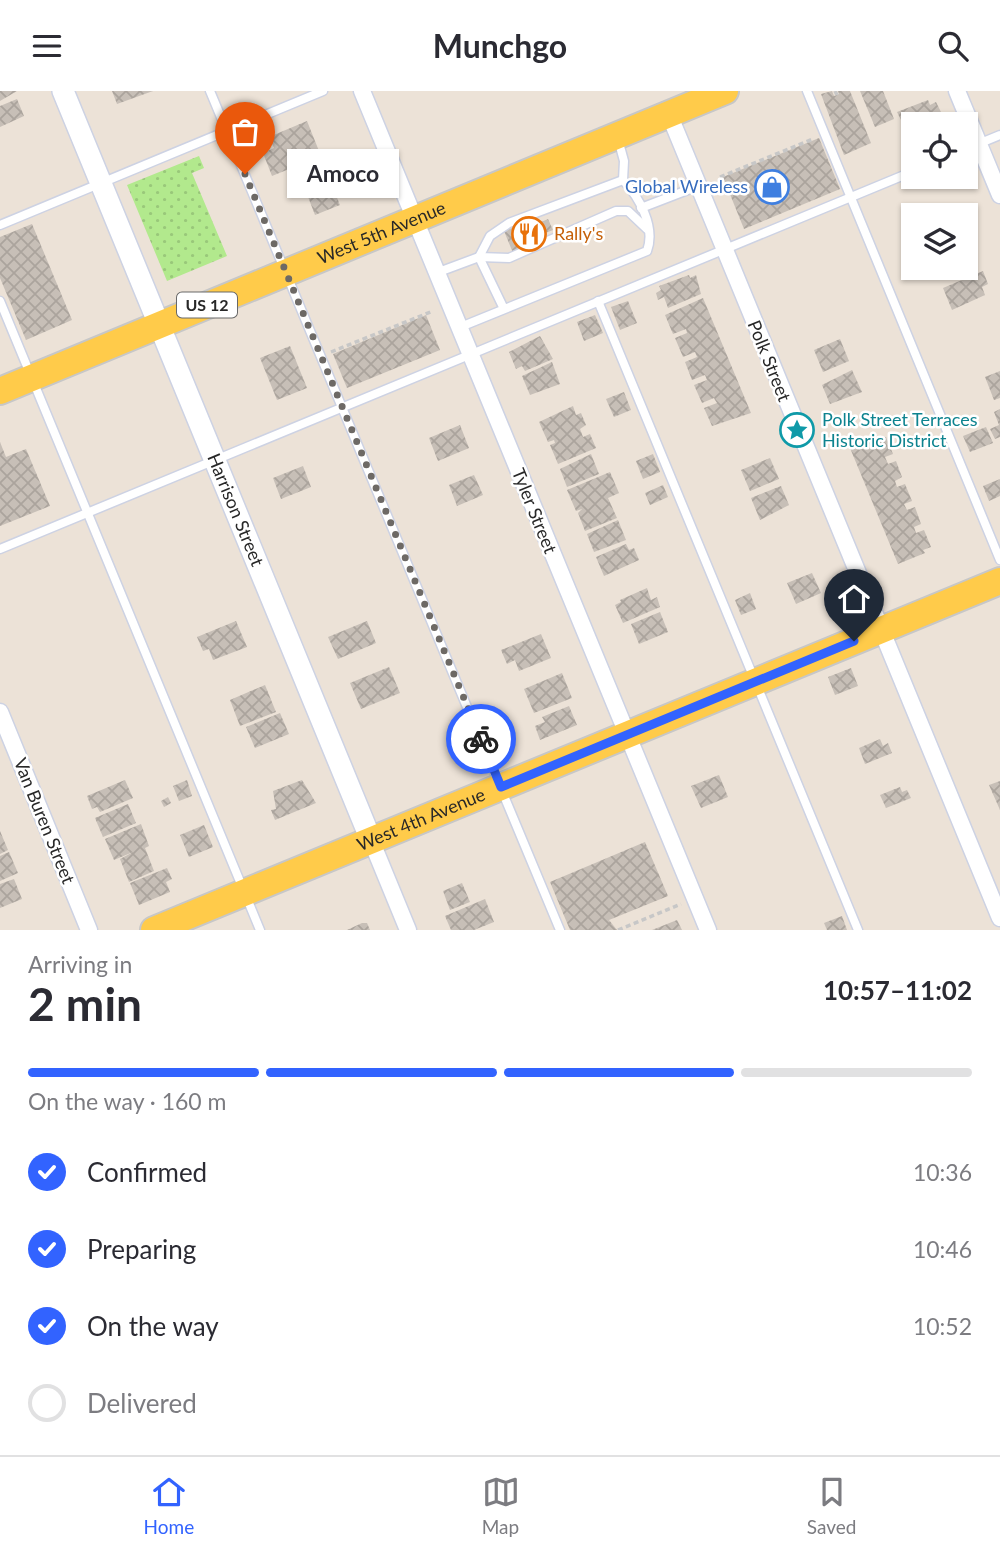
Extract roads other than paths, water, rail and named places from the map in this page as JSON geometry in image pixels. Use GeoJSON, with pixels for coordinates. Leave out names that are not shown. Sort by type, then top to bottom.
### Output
{"type":"FeatureCollection","features":[{"type":"Feature","properties":{"kind":"main road","name":"West 5th Avenue"},"geometry":{"type":"LineString","coordinates":[[0,391],[617,136],[682,106],[725,91]]}},
{"type":"Feature","properties":{"kind":"main road","name":"West 4th Avenue"},"geometry":{"type":"LineString","coordinates":[[153,930],[1000,581]]}},
{"type":"Feature","properties":{"kind":"street","name":"Harrison Street"},"geometry":{"type":"LineString","coordinates":[[63,91],[408,930]]}},
{"type":"Feature","properties":{"kind":"street","name":"Tyler Street"},"geometry":{"type":"LineString","coordinates":[[362,91],[708,930]]}},
{"type":"Feature","properties":{"kind":"street"},"geometry":{"type":"LineString","coordinates":[[957,91],[963,112]]}},
{"type":"Feature","properties":{"kind":"street","name":"Polk Street"},"geometry":{"type":"LineString","coordinates":[[682,106],[688,163],[879,631],[1000,918]]}},
{"type":"Feature","properties":{"kind":"street"},"geometry":{"type":"LineString","coordinates":[[978,156],[1000,195]]}},
{"type":"Feature","properties":{"kind":"street","name":"Van Buren Street"},"geometry":{"type":"LineString","coordinates":[[0,712],[89,930]]}},
{"type":"Feature","properties":{"kind":"lane"},"geometry":{"type":"LineString","coordinates":[[210,91],[560,930]]}},
{"type":"Feature","properties":{"kind":"lane"},"geometry":{"type":"LineString","coordinates":[[0,225],[323,91]]}},
{"type":"Feature","properties":{"kind":"lane"},"geometry":{"type":"LineString","coordinates":[[807,91],[1000,560]]}},
{"type":"Feature","properties":{"kind":"lane"},"geometry":{"type":"LineString","coordinates":[[978,144],[1000,135]]}},
{"type":"Feature","properties":{"kind":"lane"},"geometry":{"type":"LineString","coordinates":[[458,328],[647,251],[651,240],[649,231],[636,193],[623,180],[624,161],[617,136]]}},
{"type":"Feature","properties":{"kind":"lane"},"geometry":{"type":"LineString","coordinates":[[0,549],[901,176]]}},
{"type":"Feature","properties":{"kind":"lane"},"geometry":{"type":"LineString","coordinates":[[479,257],[489,236],[509,223],[623,180]]}},
{"type":"Feature","properties":{"kind":"lane"},"geometry":{"type":"LineString","coordinates":[[641,208],[698,186]]}},
{"type":"Feature","properties":{"kind":"lane"},"geometry":{"type":"LineString","coordinates":[[436,272],[479,257],[509,258],[616,211],[628,211],[649,231]]}},
{"type":"Feature","properties":{"kind":"lane"},"geometry":{"type":"LineString","coordinates":[[479,257],[504,309]]}},
{"type":"Feature","properties":{"kind":"lane"},"geometry":{"type":"LineString","coordinates":[[0,301],[260,930]]}},
{"type":"Feature","properties":{"kind":"lane"},"geometry":{"type":"LineString","coordinates":[[598,302],[858,930]]}},
{"type":"Feature","properties":{"kind":"place","name":"Amoco"},"geometry":{"type":"Point","coordinates":[245,174]}},
{"type":"Feature","properties":{"kind":"place","name":"Global Wireless"},"geometry":{"type":"Point","coordinates":[772,187]}},
{"type":"Feature","properties":{"kind":"place","name":"Rally's"},"geometry":{"type":"Point","coordinates":[529,234]}},
{"type":"Feature","properties":{"kind":"place","name":"Polk Street Terraces Historic District"},"geometry":{"type":"Point","coordinates":[797,430]}}]}
